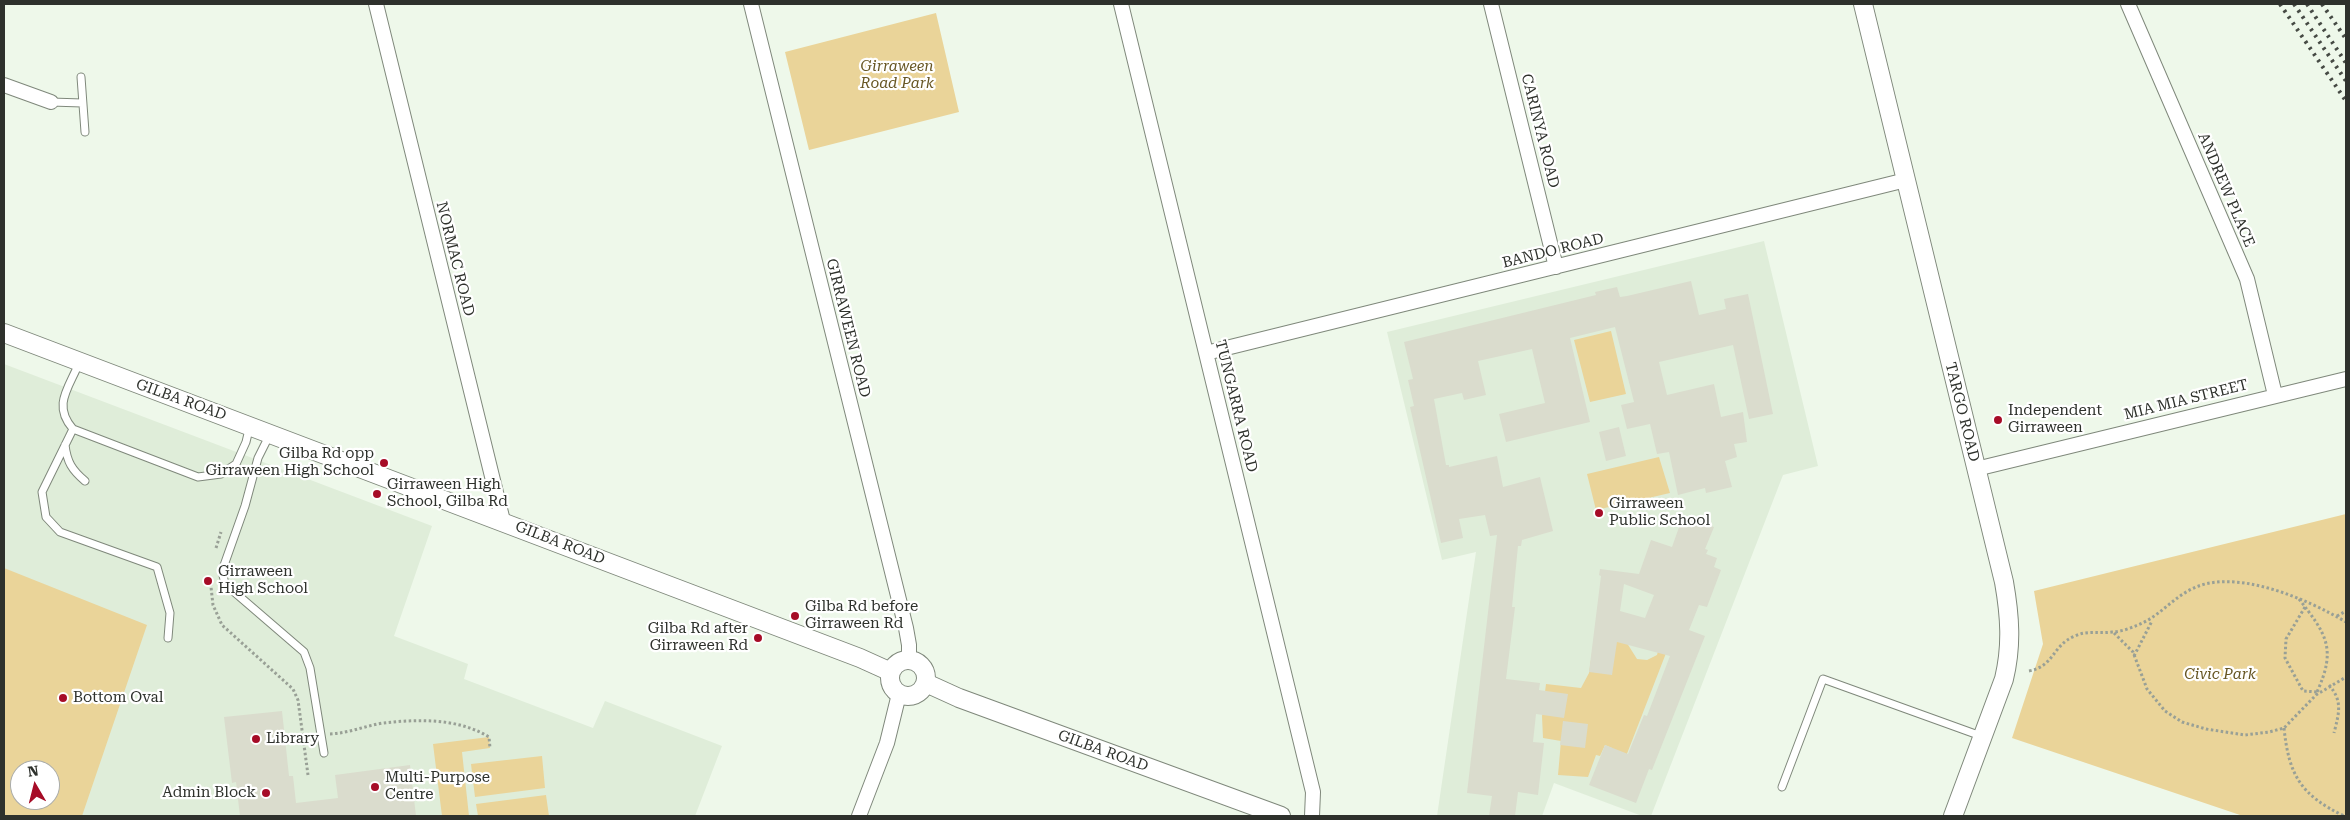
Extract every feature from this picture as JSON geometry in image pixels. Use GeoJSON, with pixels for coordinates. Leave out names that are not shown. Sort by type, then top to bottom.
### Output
{"type":"FeatureCollection","features":[{"type":"Feature","properties":{"kind":"street","name":"NORMAC ROAD"},"geometry":{"type":"LineString","coordinates":[[376,4],[503,521]]}},
{"type":"Feature","properties":{"kind":"street","name":"GIRRAWEEN ROAD"},"geometry":{"type":"LineString","coordinates":[[751,4],[906,631],[909,644],[909,660]]}},
{"type":"Feature","properties":{"kind":"street","name":"TUNGARRA ROAD"},"geometry":{"type":"LineString","coordinates":[[1120,4],[1313,792],[1312,816]]}},
{"type":"Feature","properties":{"kind":"street","name":"CARINYA ROAD"},"geometry":{"type":"LineString","coordinates":[[1492,4],[1556,266]]}},
{"type":"Feature","properties":{"kind":"street","name":"TARGO ROAD"},"geometry":{"type":"LineString","coordinates":[[1863,4],[2004,582],[2010,629],[2004,679],[1953,816]]}},
{"type":"Feature","properties":{"kind":"street","name":"ANDREW PLACE"},"geometry":{"type":"LineString","coordinates":[[2128,4],[2246,279],[2275,395]]}},
{"type":"Feature","properties":{"kind":"street"},"geometry":{"type":"LineString","coordinates":[[4,85],[51,102]]}},
{"type":"Feature","properties":{"kind":"street","name":"BANDO ROAD"},"geometry":{"type":"LineString","coordinates":[[1206,353],[1906,180]]}},
{"type":"Feature","properties":{"kind":"street","name":"GILBA ROAD"},"geometry":{"type":"LineString","coordinates":[[4,333],[503,521],[860,658],[891,672]]}},
{"type":"Feature","properties":{"kind":"street","name":"MIA MIA STREET"},"geometry":{"type":"LineString","coordinates":[[1976,469],[2346,378]]}},
{"type":"Feature","properties":{"kind":"street"},"geometry":{"type":"LineString","coordinates":[[909,660],[923,667],[926,683],[915,695],[899,694],[892,687],[891,672],[898,663],[909,660]]}},
{"type":"Feature","properties":{"kind":"street","name":"GILBA ROAD"},"geometry":{"type":"LineString","coordinates":[[926,683],[959,698],[1281,816]]}},
{"type":"Feature","properties":{"kind":"street"},"geometry":{"type":"LineString","coordinates":[[859,816],[887,743],[899,694]]}},
{"type":"Feature","properties":{"kind":"lane"},"geometry":{"type":"LineString","coordinates":[[81,77],[85,132]]}},
{"type":"Feature","properties":{"kind":"lane"},"geometry":{"type":"LineString","coordinates":[[51,102],[82,103]]}},
{"type":"Feature","properties":{"kind":"lane"},"geometry":{"type":"LineString","coordinates":[[80,362],[62,399],[65,420],[73,429],[198,477],[221,474],[236,464],[246,442],[250,425]]}},
{"type":"Feature","properties":{"kind":"lane"},"geometry":{"type":"LineString","coordinates":[[73,429],[42,492],[46,517],[60,532],[157,567],[170,613],[168,638]]}},
{"type":"Feature","properties":{"kind":"lane"},"geometry":{"type":"LineString","coordinates":[[270,434],[258,458],[245,506],[222,571],[225,584],[304,652],[310,668],[324,753]]}},
{"type":"Feature","properties":{"kind":"lane"},"geometry":{"type":"LineString","coordinates":[[65,445],[66,459],[85,481]]}},
{"type":"Feature","properties":{"kind":"lane"},"geometry":{"type":"LineString","coordinates":[[1782,787],[1823,678],[1983,736]]}},
{"type":"Feature","properties":{"kind":"path"},"geometry":{"type":"LineString","coordinates":[[214,555],[221,532]]}},
{"type":"Feature","properties":{"kind":"path"},"geometry":{"type":"LineString","coordinates":[[209,571],[213,605],[222,625],[293,689],[298,700],[308,774]]}},
{"type":"Feature","properties":{"kind":"path"},"geometry":{"type":"LineString","coordinates":[[2134,656],[2146,629],[2153,619],[2189,590],[2221,581],[2269,587],[2298,598],[2346,622]]}},
{"type":"Feature","properties":{"kind":"path"},"geometry":{"type":"LineString","coordinates":[[2298,598],[2325,633],[2328,653],[2324,676],[2316,693]]}},
{"type":"Feature","properties":{"kind":"path"},"geometry":{"type":"LineString","coordinates":[[2305,607],[2286,639],[2285,658],[2303,691],[2316,693]]}},
{"type":"Feature","properties":{"kind":"path"},"geometry":{"type":"LineString","coordinates":[[2336,616],[2346,611]]}},
{"type":"Feature","properties":{"kind":"path"},"geometry":{"type":"LineString","coordinates":[[2028,671],[2040,669],[2050,662],[2061,644],[2077,635],[2089,632],[2113,632],[2153,619]]}},
{"type":"Feature","properties":{"kind":"path"},"geometry":{"type":"LineString","coordinates":[[2113,632],[2124,641],[2134,656],[2147,689],[2165,711],[2182,722],[2206,730],[2245,735],[2284,728],[2316,693],[2346,677]]}},
{"type":"Feature","properties":{"kind":"path"},"geometry":{"type":"LineString","coordinates":[[2329,685],[2337,694],[2339,712],[2334,733]]}},
{"type":"Feature","properties":{"kind":"path"},"geometry":{"type":"LineString","coordinates":[[320,734],[348,733],[382,724],[432,720],[474,728],[488,737],[490,748]]}},
{"type":"Feature","properties":{"kind":"path"},"geometry":{"type":"LineString","coordinates":[[2284,728],[2287,758],[2299,783],[2318,803],[2344,816]]}},
{"type":"Feature","properties":{"kind":"shaded area","name":"Girraween Public School"},"geometry":{"type":"Polygon","coordinates":[[[1764,241],[1818,466],[1783,475],[1651,816],[1642,816],[1554,783],[1542,816],[1437,816],[1476,552],[1442,560],[1387,332],[1764,241]]]}},
{"type":"Feature","properties":{"kind":"shaded area","name":"Girraween High School"},"geometry":{"type":"Polygon","coordinates":[[[4,364],[432,526],[394,636],[468,664],[464,679],[593,728],[605,701],[722,746],[695,816],[4,816],[4,364]]]}},
{"type":"Feature","properties":{"kind":"green space","name":"Girraween Road Park"},"geometry":{"type":"Polygon","coordinates":[[[936,13],[959,112],[809,150],[785,52],[936,13]]]}},
{"type":"Feature","properties":{"kind":"green space"},"geometry":{"type":"Polygon","coordinates":[[[1611,331],[1626,394],[1590,402],[1574,340],[1611,331]]]}},
{"type":"Feature","properties":{"kind":"green space"},"geometry":{"type":"Polygon","coordinates":[[[1659,457],[1670,493],[1596,510],[1587,474],[1659,457]]]}},
{"type":"Feature","properties":{"kind":"green space","name":"Civic Park"},"geometry":{"type":"Polygon","coordinates":[[[2346,514],[2346,816],[2243,816],[2012,738],[2043,644],[2034,591],[2346,514]]]}},
{"type":"Feature","properties":{"kind":"green space","name":"Bottom Oval"},"geometry":{"type":"Polygon","coordinates":[[[4,568],[147,625],[82,816],[4,816],[4,568]]]}},
{"type":"Feature","properties":{"kind":"green space"},"geometry":{"type":"Polygon","coordinates":[[[1597,620],[1625,640],[1637,659],[1647,660],[1657,655],[1665,624],[1675,630],[1623,764],[1608,759],[1612,748],[1605,745],[1600,756],[1596,755],[1588,777],[1558,775],[1561,741],[1543,738],[1542,716],[1546,684],[1581,688],[1589,673],[1597,620]]]}},
{"type":"Feature","properties":{"kind":"green space"},"geometry":{"type":"Polygon","coordinates":[[[489,737],[490,748],[462,752],[469,816],[442,816],[433,744],[489,737]]]}},
{"type":"Feature","properties":{"kind":"green space"},"geometry":{"type":"Polygon","coordinates":[[[542,756],[545,788],[475,797],[471,764],[542,756]]]}},
{"type":"Feature","properties":{"kind":"green space"},"geometry":{"type":"Polygon","coordinates":[[[546,795],[549,816],[478,816],[476,804],[546,795]]]}},
{"type":"Feature","properties":{"kind":"building"},"geometry":{"type":"Polygon","coordinates":[[[1691,281],[1699,315],[1726,309],[1724,299],[1748,294],[1773,414],[1749,419],[1733,345],[1659,362],[1667,395],[1714,384],[1721,417],[1743,412],[1747,442],[1734,444],[1737,457],[1725,461],[1732,487],[1706,493],[1705,488],[1678,495],[1669,452],[1657,454],[1650,424],[1627,429],[1621,405],[1634,402],[1615,327],[1570,338],[1590,422],[1506,442],[1499,414],[1545,403],[1532,349],[1478,361],[1486,395],[1464,400],[1462,393],[1434,399],[1446,465],[1449,465],[1449,467],[1497,456],[1503,487],[1540,477],[1553,531],[1522,540],[1521,546],[1518,546],[1512,607],[1515,607],[1506,679],[1540,683],[1539,690],[1568,694],[1564,718],[1536,714],[1533,742],[1544,743],[1538,795],[1518,792],[1515,816],[1489,816],[1492,796],[1467,793],[1497,535],[1490,536],[1485,515],[1459,519],[1463,538],[1441,543],[1410,407],[1414,406],[1408,380],[1413,379],[1404,342],[1596,295],[1595,292],[1617,287],[1620,297],[1691,281]]]}},
{"type":"Feature","properties":{"kind":"building"},"geometry":{"type":"Polygon","coordinates":[[[1619,427],[1626,456],[1606,461],[1599,432],[1619,427]]]}},
{"type":"Feature","properties":{"kind":"building"},"geometry":{"type":"Polygon","coordinates":[[[1683,516],[1714,527],[1705,549],[1708,550],[1706,554],[1717,558],[1714,567],[1721,570],[1707,607],[1699,605],[1689,630],[1705,636],[1652,770],[1649,769],[1636,803],[1589,785],[1605,745],[1628,754],[1644,715],[1647,716],[1670,656],[1617,642],[1612,675],[1589,672],[1601,576],[1599,575],[1600,569],[1639,574],[1651,540],[1672,547],[1683,516]],[[1624,584],[1620,611],[1645,618],[1654,595],[1624,584]]]}},
{"type":"Feature","properties":{"kind":"building"},"geometry":{"type":"Polygon","coordinates":[[[282,711],[289,776],[293,776],[296,803],[338,798],[335,775],[410,765],[416,816],[240,816],[236,782],[232,783],[224,717],[282,711]]]}},
{"type":"Feature","properties":{"kind":"building"},"geometry":{"type":"Polygon","coordinates":[[[1563,721],[1588,724],[1585,748],[1560,745],[1563,721]]]}},
{"type":"Feature","properties":{"kind":"railway"},"geometry":{"type":"LineString","coordinates":[[2280,4],[2346,101]]}},
{"type":"Feature","properties":{"kind":"railway"},"geometry":{"type":"LineString","coordinates":[[2294,4],[2346,81]]}},
{"type":"Feature","properties":{"kind":"railway"},"geometry":{"type":"LineString","coordinates":[[2307,4],[2346,63]]}},
{"type":"Feature","properties":{"kind":"railway"},"geometry":{"type":"LineString","coordinates":[[2322,4],[2346,39]]}},
{"type":"Feature","properties":{"kind":"place","name":"Independent Girraween"},"geometry":{"type":"Point","coordinates":[1998,420]}},
{"type":"Feature","properties":{"kind":"place","name":"Gilba Rd opp Girraween High School"},"geometry":{"type":"Point","coordinates":[384,463]}},
{"type":"Feature","properties":{"kind":"place","name":"Girraween High School, Gilba Rd"},"geometry":{"type":"Point","coordinates":[377,494]}},
{"type":"Feature","properties":{"kind":"place","name":"Girraween Public School"},"geometry":{"type":"Point","coordinates":[1599,513]}},
{"type":"Feature","properties":{"kind":"place","name":"Girraween High School"},"geometry":{"type":"Point","coordinates":[208,581]}},
{"type":"Feature","properties":{"kind":"place","name":"Gilba Rd before Girraween Rd"},"geometry":{"type":"Point","coordinates":[795,616]}},
{"type":"Feature","properties":{"kind":"place","name":"Gilba Rd after Girraween Rd"},"geometry":{"type":"Point","coordinates":[758,638]}},
{"type":"Feature","properties":{"kind":"place","name":"Bottom Oval"},"geometry":{"type":"Point","coordinates":[63,698]}},
{"type":"Feature","properties":{"kind":"place","name":"Library"},"geometry":{"type":"Point","coordinates":[256,739]}},
{"type":"Feature","properties":{"kind":"place","name":"Multi-Purpose Centre"},"geometry":{"type":"Point","coordinates":[375,787]}},
{"type":"Feature","properties":{"kind":"place","name":"Admin Block"},"geometry":{"type":"Point","coordinates":[266,793]}}]}
